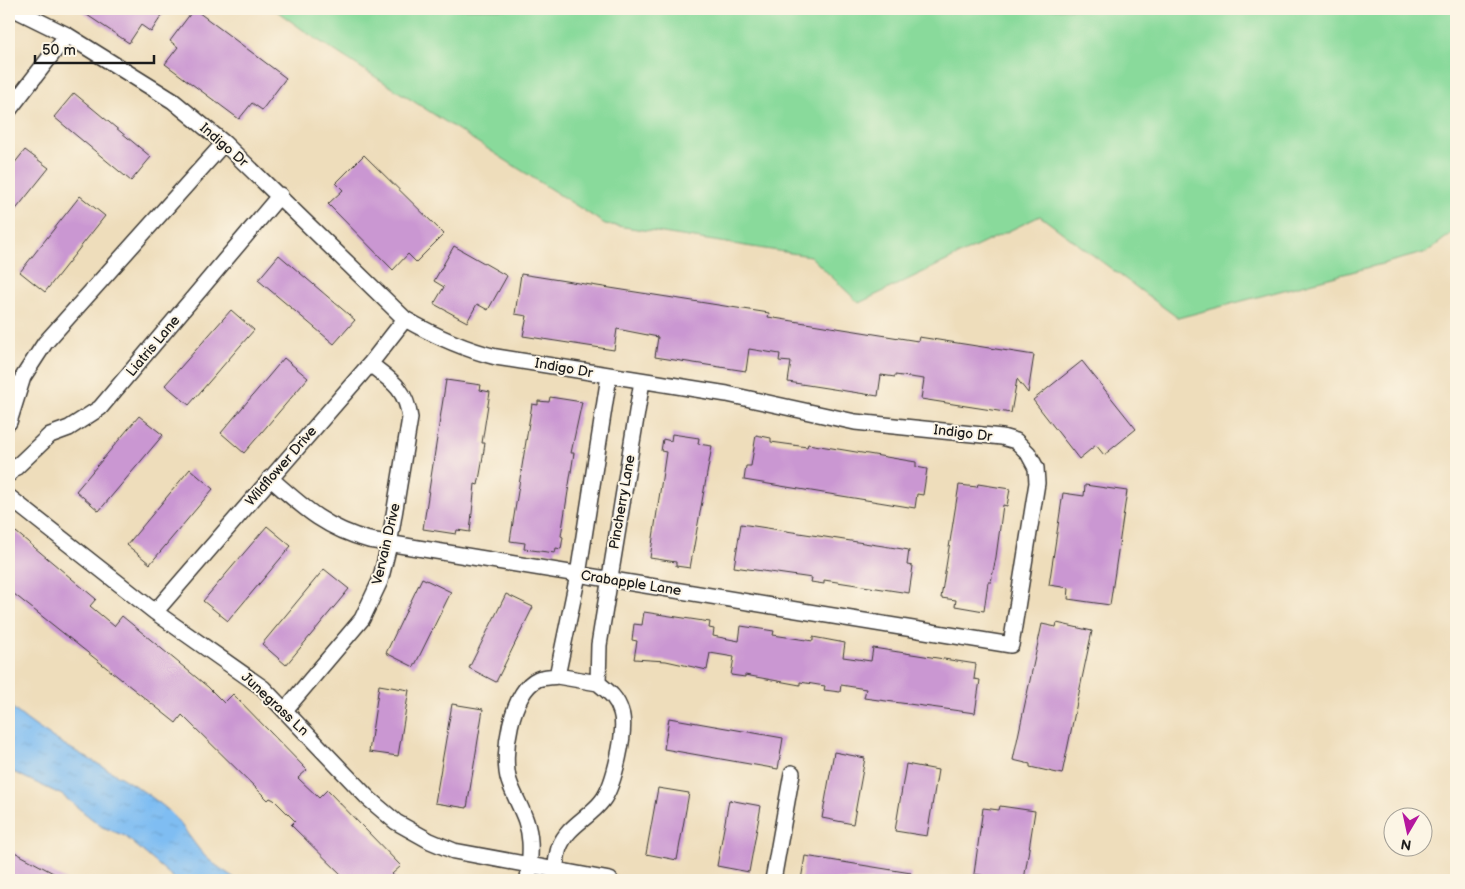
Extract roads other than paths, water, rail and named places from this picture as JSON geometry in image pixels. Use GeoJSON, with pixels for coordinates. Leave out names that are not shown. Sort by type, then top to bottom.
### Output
{"type":"FeatureCollection","features":[{"type":"Feature","properties":{"kind":"street","name":"Indigo Dr"},"geometry":{"type":"LineString","coordinates":[[14,9],[67,35],[172,102],[224,143],[405,319],[440,339],[467,351],[642,382],[727,394],[855,422],[951,431],[1016,441],[1028,453],[1036,468],[1037,483],[1011,645]]}},
{"type":"Feature","properties":{"kind":"street"},"geometry":{"type":"LineString","coordinates":[[9,110],[67,35]]}},
{"type":"Feature","properties":{"kind":"street"},"geometry":{"type":"LineString","coordinates":[[9,422],[23,377],[45,343],[224,143]]}},
{"type":"Feature","properties":{"kind":"street","name":"Liatris Lane"},"geometry":{"type":"LineString","coordinates":[[9,474],[50,435],[69,428],[100,408],[280,196]]}},
{"type":"Feature","properties":{"kind":"street","name":"Wildflower Drive"},"geometry":{"type":"LineString","coordinates":[[155,612],[370,364],[405,319]]}},
{"type":"Feature","properties":{"kind":"street","name":"Vervain Drive"},"geometry":{"type":"LineString","coordinates":[[285,710],[362,619],[380,581],[410,418],[408,402],[395,384],[370,364]]}},
{"type":"Feature","properties":{"kind":"street"},"geometry":{"type":"LineString","coordinates":[[557,676],[578,575],[609,376]]}},
{"type":"Feature","properties":{"kind":"street","name":"Pincherry Lane"},"geometry":{"type":"LineString","coordinates":[[598,683],[599,645],[608,579],[642,382]]}},
{"type":"Feature","properties":{"kind":"street","name":"Crabapple Lane"},"geometry":{"type":"LineString","coordinates":[[270,478],[292,498],[334,528],[388,544],[1011,645]]}},
{"type":"Feature","properties":{"kind":"street","name":"Junegrass Ln"},"geometry":{"type":"LineString","coordinates":[[9,497],[155,612],[245,674],[285,710],[369,799],[396,822],[430,841],[454,851],[530,865],[555,875],[610,880]]}},
{"type":"Feature","properties":{"kind":"street"},"geometry":{"type":"LineString","coordinates":[[528,880],[530,842],[524,812],[509,779],[505,759],[515,707],[524,692],[538,680],[557,676],[598,683],[614,696],[622,714],[622,728],[613,780],[603,800],[591,813],[575,824],[559,848],[555,875]]}},
{"type":"Feature","properties":{"kind":"street"},"geometry":{"type":"LineString","coordinates":[[773,880],[792,773]]}},
{"type":"Feature","properties":{"kind":"water"},"geometry":{"type":"Polygon","coordinates":[[[9,705],[46,733],[124,779],[162,805],[174,816],[208,859],[237,880],[176,880],[125,836],[102,827],[62,795],[9,770],[9,705]]]}}]}
